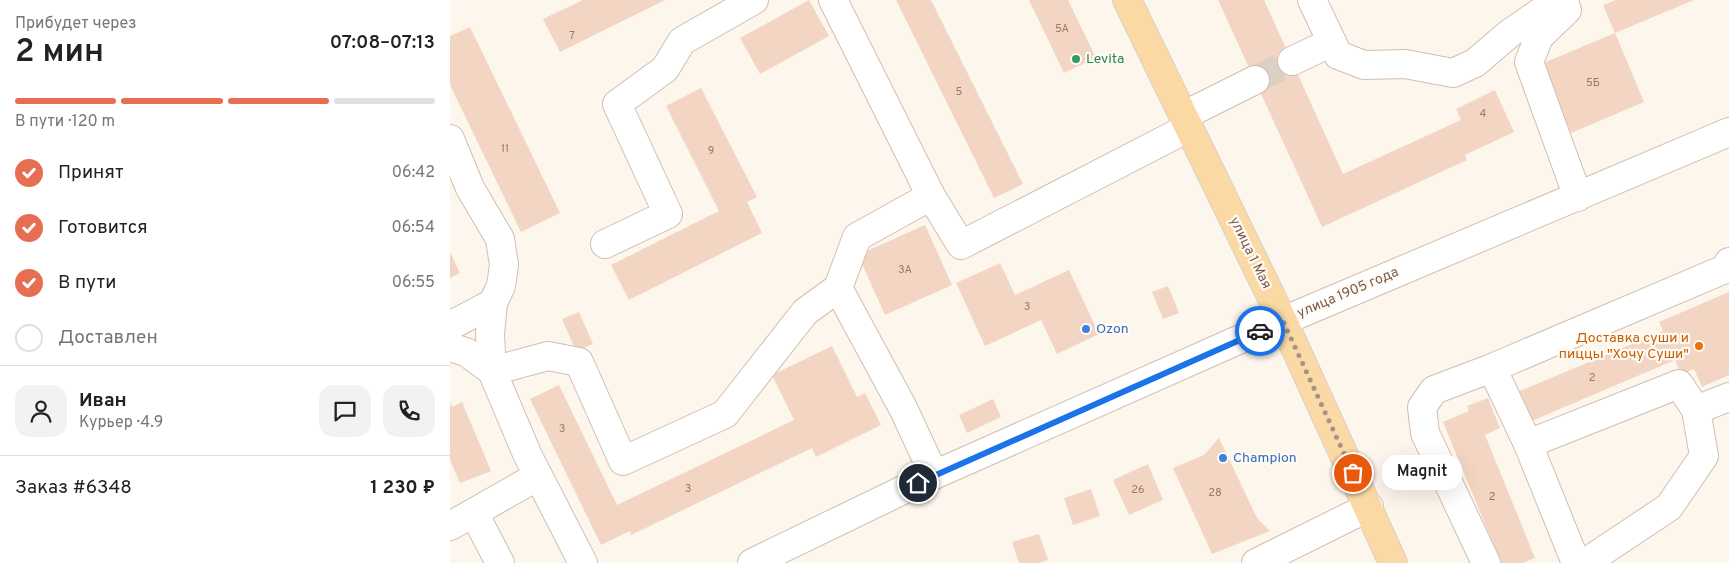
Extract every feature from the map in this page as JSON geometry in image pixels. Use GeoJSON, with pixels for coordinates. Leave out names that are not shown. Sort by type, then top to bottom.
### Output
{"type":"FeatureCollection","features":[{"type":"Feature","properties":{"kind":"main road","name":"улица 1 Мая"},"geometry":{"type":"LineString","coordinates":[[1127,0],[1283,321],[1393,563]]}},
{"type":"Feature","properties":{"kind":"street"},"geometry":{"type":"LineString","coordinates":[[605,244],[668,214],[617,104],[665,69],[682,41],[754,0]]}},
{"type":"Feature","properties":{"kind":"street"},"geometry":{"type":"LineString","coordinates":[[833,0],[931,196],[961,245],[1186,122],[1254,80]]}},
{"type":"Feature","properties":{"kind":"street"},"geometry":{"type":"LineString","coordinates":[[1312,0],[1338,55],[1364,65],[1405,64],[1453,73],[1475,63],[1510,33],[1545,9],[1565,0]]}},
{"type":"Feature","properties":{"kind":"street"},"geometry":{"type":"LineString","coordinates":[[1578,0],[1539,37],[1530,62],[1578,196]]}},
{"type":"Feature","properties":{"kind":"street"},"geometry":{"type":"LineString","coordinates":[[1292,61],[1332,42]]}},
{"type":"Feature","properties":{"kind":"street","name":"улица 1905 года"},"geometry":{"type":"LineString","coordinates":[[752,563],[934,475],[1283,321],[1729,132]]}},
{"type":"Feature","properties":{"kind":"street"},"geometry":{"type":"LineString","coordinates":[[450,139],[460,193],[500,240],[504,265],[502,286],[493,303],[490,334],[492,371],[528,456],[583,563]]}},
{"type":"Feature","properties":{"kind":"street"},"geometry":{"type":"LineString","coordinates":[[492,371],[548,356],[579,362],[623,461],[725,414],[805,312],[838,288],[857,237],[931,196]]}},
{"type":"Feature","properties":{"kind":"street"},"geometry":{"type":"LineString","coordinates":[[1486,563],[1425,433],[1422,407],[1434,390],[1492,368],[1725,268],[1729,262]]}},
{"type":"Feature","properties":{"kind":"street"},"geometry":{"type":"LineString","coordinates":[[838,288],[904,410],[934,475]]}},
{"type":"Feature","properties":{"kind":"street"},"geometry":{"type":"LineString","coordinates":[[450,326],[493,303]]}},
{"type":"Feature","properties":{"kind":"street"},"geometry":{"type":"LineString","coordinates":[[450,347],[466,352],[492,371]]}},
{"type":"Feature","properties":{"kind":"street"},"geometry":{"type":"LineString","coordinates":[[1492,368],[1528,444],[1576,563]]}},
{"type":"Feature","properties":{"kind":"street"},"geometry":{"type":"LineString","coordinates":[[1528,444],[1678,384],[1696,410],[1704,456],[1669,507],[1584,563]]}},
{"type":"Feature","properties":{"kind":"street"},"geometry":{"type":"LineString","coordinates":[[1696,410],[1729,397]]}},
{"type":"Feature","properties":{"kind":"street"},"geometry":{"type":"LineString","coordinates":[[450,526],[538,476]]}},
{"type":"Feature","properties":{"kind":"street"},"geometry":{"type":"LineString","coordinates":[[1256,563],[1369,507]]}},
{"type":"Feature","properties":{"kind":"street"},"geometry":{"type":"LineString","coordinates":[[474,513],[500,563]]}},
{"type":"Feature","properties":{"kind":"building"},"geometry":{"type":"Polygon","coordinates":[[[583,0],[665,0],[560,52],[543,19],[583,0]]]}},
{"type":"Feature","properties":{"kind":"building"},"geometry":{"type":"Polygon","coordinates":[[[809,0],[829,36],[760,74],[740,38],[809,0]]]}},
{"type":"Feature","properties":{"kind":"building"},"geometry":{"type":"Polygon","coordinates":[[[896,0],[931,0],[1023,184],[994,198],[896,0]]]}},
{"type":"Feature","properties":{"kind":"building"},"geometry":{"type":"Polygon","coordinates":[[[1029,0],[1068,0],[1096,58],[1064,73],[1029,0]]]}},
{"type":"Feature","properties":{"kind":"building"},"geometry":{"type":"Polygon","coordinates":[[[1218,0],[1264,0],[1343,174],[1461,120],[1456,109],[1495,90],[1514,132],[1465,155],[1467,160],[1322,227],[1218,0]]]}},
{"type":"Feature","properties":{"kind":"building"},"geometry":{"type":"Polygon","coordinates":[[[1616,0],[1694,0],[1615,33],[1603,5],[1616,0]]]}},
{"type":"Feature","properties":{"kind":"building"},"geometry":{"type":"Polygon","coordinates":[[[470,27],[560,213],[521,232],[450,85],[450,36],[470,27]]]}},
{"type":"Feature","properties":{"kind":"building"},"geometry":{"type":"Polygon","coordinates":[[[1615,33],[1644,102],[1571,133],[1541,64],[1615,33]]]}},
{"type":"Feature","properties":{"kind":"building"},"geometry":{"type":"Polygon","coordinates":[[[701,88],[757,197],[747,202],[762,233],[629,300],[611,265],[719,211],[666,106],[701,88]]]}},
{"type":"Feature","properties":{"kind":"building"},"geometry":{"type":"Polygon","coordinates":[[[925,225],[952,285],[885,315],[858,255],[925,225]]]}},
{"type":"Feature","properties":{"kind":"building"},"geometry":{"type":"Polygon","coordinates":[[[450,252],[460,273],[450,278],[450,252]]]}},
{"type":"Feature","properties":{"kind":"building"},"geometry":{"type":"Polygon","coordinates":[[[1000,263],[1015,295],[1069,270],[1099,334],[1057,354],[1041,320],[985,346],[956,283],[1000,263]]]}},
{"type":"Feature","properties":{"kind":"building"},"geometry":{"type":"Polygon","coordinates":[[[1168,286],[1179,313],[1163,319],[1152,292],[1168,286]]]}},
{"type":"Feature","properties":{"kind":"building"},"geometry":{"type":"Polygon","coordinates":[[[1729,292],[1729,375],[1702,387],[1694,369],[1681,374],[1675,360],[1522,425],[1510,395],[1663,331],[1659,322],[1729,292]]]}},
{"type":"Feature","properties":{"kind":"building"},"geometry":{"type":"Polygon","coordinates":[[[579,312],[593,344],[576,351],[562,319],[579,312]]]}},
{"type":"Feature","properties":{"kind":"building"},"geometry":{"type":"Polygon","coordinates":[[[832,346],[857,397],[865,393],[881,425],[816,457],[812,448],[631,535],[630,531],[601,545],[530,399],[559,385],[617,505],[794,420],[772,375],[832,346]]]}},
{"type":"Feature","properties":{"kind":"building"},"geometry":{"type":"Polygon","coordinates":[[[1488,398],[1500,428],[1485,435],[1535,558],[1523,563],[1501,563],[1443,422],[1469,411],[1467,406],[1488,398]]]}},
{"type":"Feature","properties":{"kind":"building"},"geometry":{"type":"Polygon","coordinates":[[[993,399],[1001,417],[967,433],[959,415],[993,399]]]}},
{"type":"Feature","properties":{"kind":"building"},"geometry":{"type":"Polygon","coordinates":[[[450,402],[452,407],[462,402],[491,471],[460,483],[450,460],[450,402]]]}},
{"type":"Feature","properties":{"kind":"building"},"geometry":{"type":"Polygon","coordinates":[[[1219,438],[1257,518],[1270,531],[1212,554],[1173,468],[1204,455],[1219,438]]]}},
{"type":"Feature","properties":{"kind":"building"},"geometry":{"type":"Polygon","coordinates":[[[1148,464],[1163,500],[1129,515],[1113,480],[1148,464]]]}},
{"type":"Feature","properties":{"kind":"building"},"geometry":{"type":"Polygon","coordinates":[[[1091,489],[1100,516],[1073,525],[1064,498],[1091,489]]]}},
{"type":"Feature","properties":{"kind":"building"},"geometry":{"type":"Polygon","coordinates":[[[1039,534],[1048,560],[1039,563],[1019,563],[1012,542],[1039,534]]]}},
{"type":"Feature","properties":{"kind":"tunnel"},"geometry":{"type":"LineString","coordinates":[[1255,80],[1292,61]]}},
{"type":"Feature","properties":{"kind":"way so far"},"geometry":{"type":"LineString","coordinates":[[1260,331],[1283,321],[1353,473]]}},
{"type":"Feature","properties":{"kind":"place","name":"Levita"},"geometry":{"type":"Point","coordinates":[1076,59]}},
{"type":"Feature","properties":{"kind":"place","name":"Ozon"},"geometry":{"type":"Point","coordinates":[1086,329]}},
{"type":"Feature","properties":{"kind":"place","name":"Доставка суши и пиццы \"Хочу Суши\""},"geometry":{"type":"Point","coordinates":[1699,346]}},
{"type":"Feature","properties":{"kind":"place","name":"Champion"},"geometry":{"type":"Point","coordinates":[1223,458]}},
{"type":"Feature","properties":{"kind":"place","name":"Magnit"},"geometry":{"type":"Point","coordinates":[1353,473]}},
{"type":"Feature","properties":{"kind":"route"},"geometry":{"type":"LineString","coordinates":[[918,483],[1260,331]]}}]}
